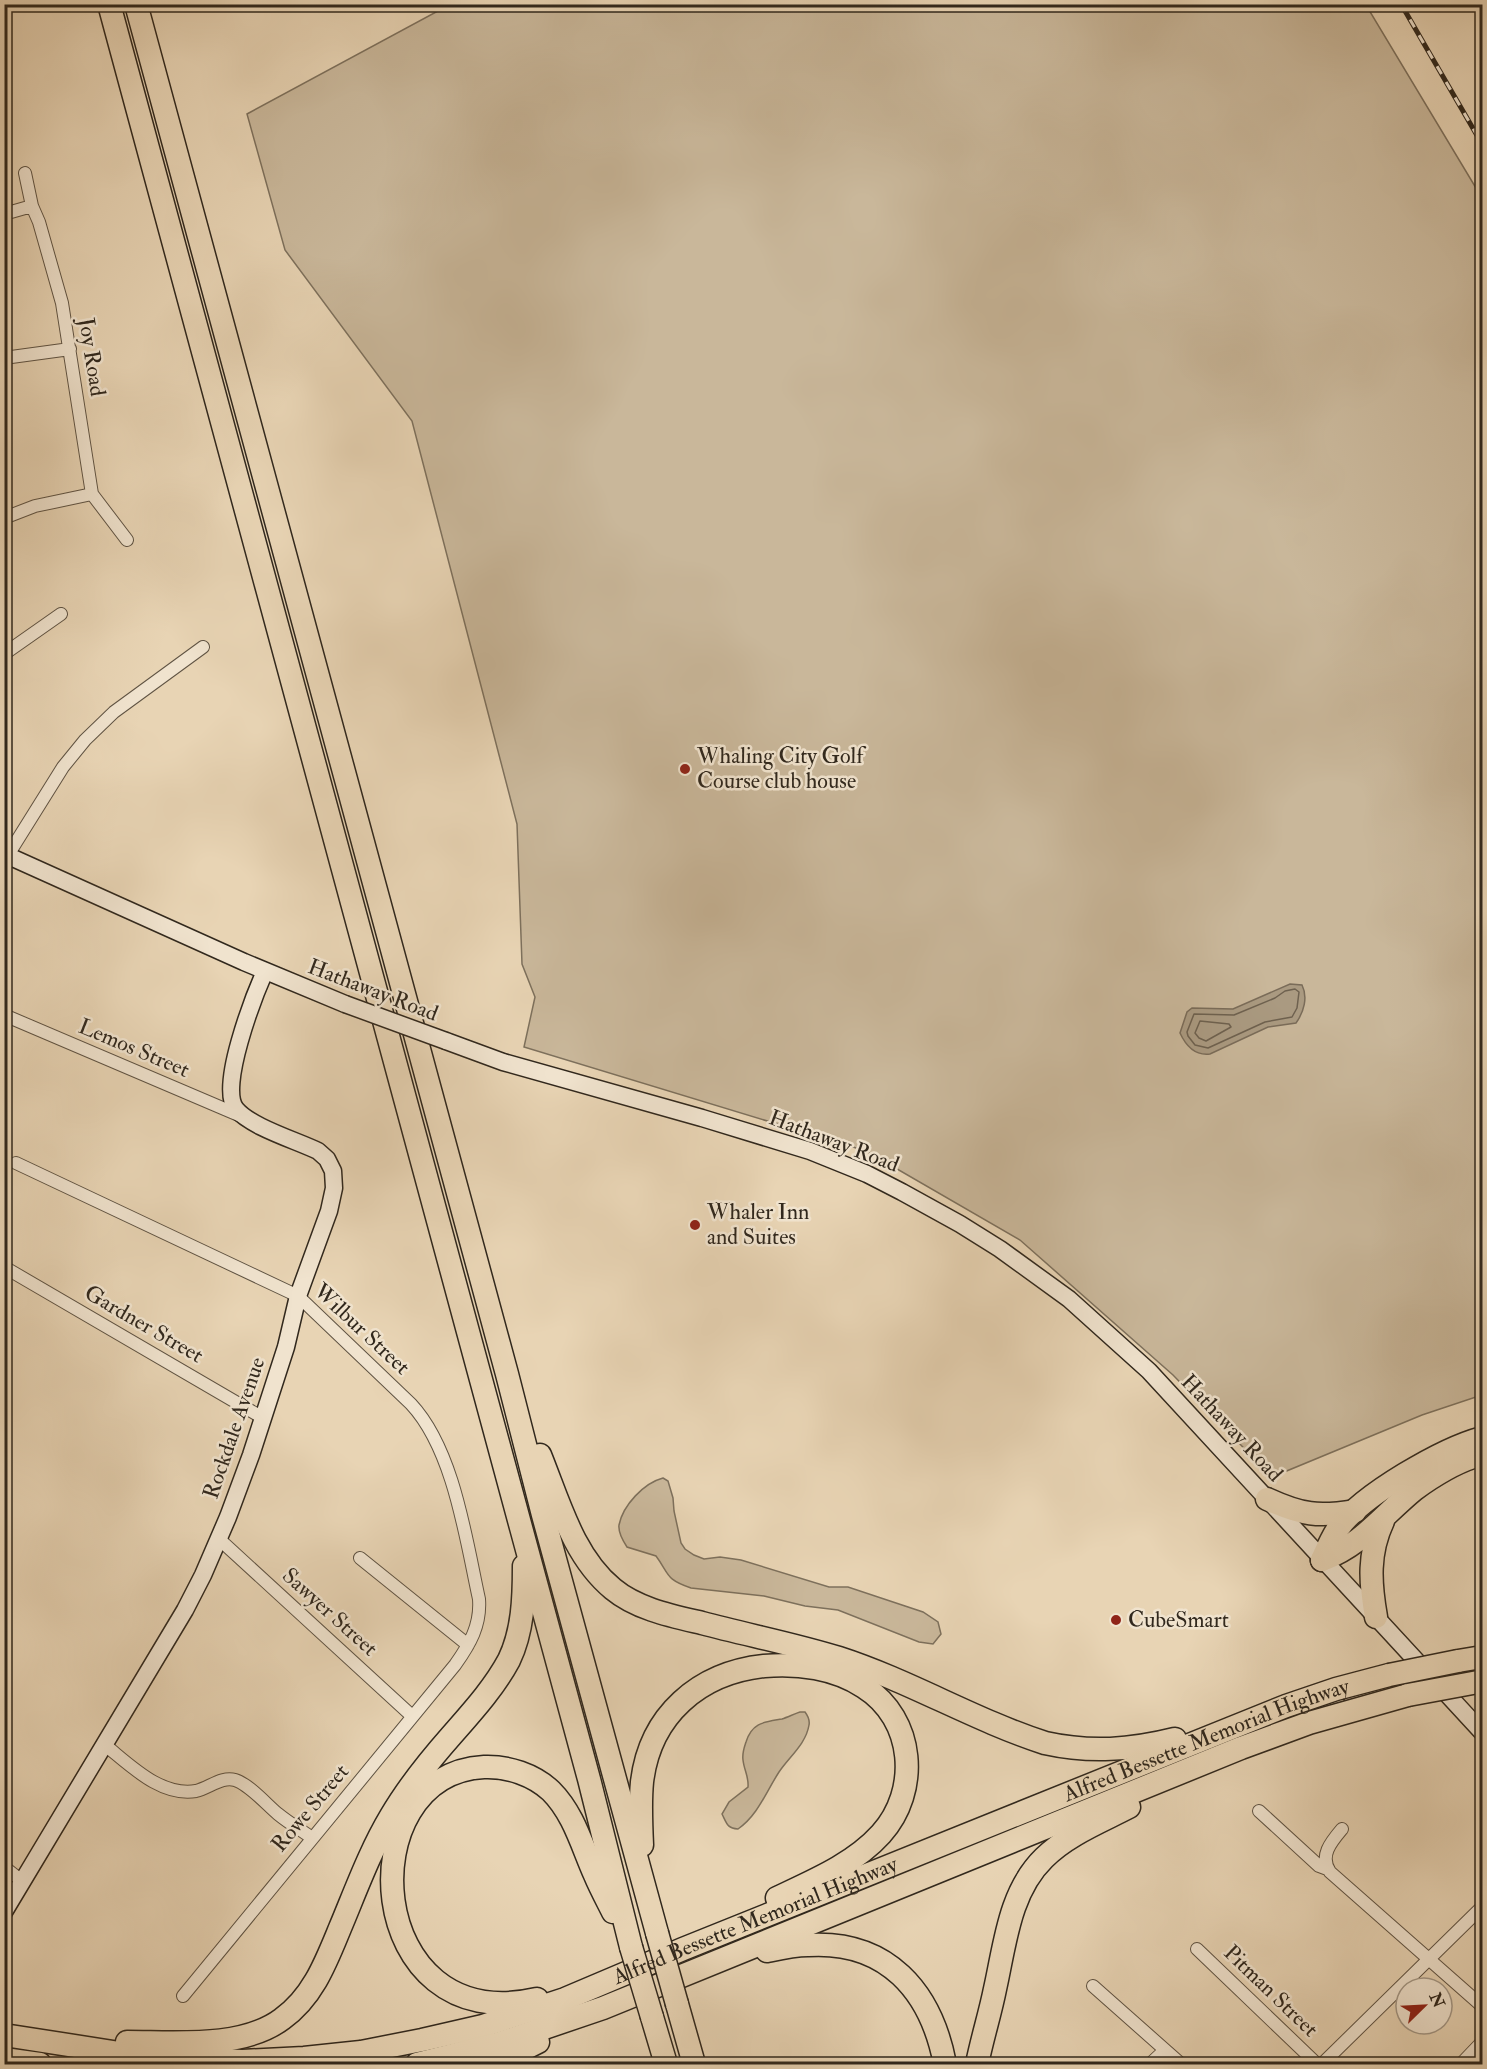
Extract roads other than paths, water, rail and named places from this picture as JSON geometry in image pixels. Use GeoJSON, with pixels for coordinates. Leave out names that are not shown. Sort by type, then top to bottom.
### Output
{"type":"FeatureCollection","features":[{"type":"Feature","properties":{"kind":"highway"},"geometry":{"type":"LineString","coordinates":[[110,4],[589,1779],[631,1947],[666,2064]]}},
{"type":"Feature","properties":{"kind":"highway"},"geometry":{"type":"LineString","coordinates":[[136,4],[507,1374],[543,1515],[694,2064]]}},
{"type":"Feature","properties":{"kind":"highway"},"geometry":{"type":"LineString","coordinates":[[507,1374],[577,1544],[590,1565],[606,1583],[637,1604],[839,1658],[889,1677],[1015,1732],[1062,1746],[1106,1750],[1155,1744],[1286,1706]]}},
{"type":"Feature","properties":{"kind":"highway"},"geometry":{"type":"LineString","coordinates":[[1322,1560],[1339,1527],[1374,1496],[1449,1450],[1482,1438]]}},
{"type":"Feature","properties":{"kind":"highway"},"geometry":{"type":"LineString","coordinates":[[1322,1560],[1352,1546],[1428,1480],[1454,1465],[1482,1454]]}},
{"type":"Feature","properties":{"kind":"highway"},"geometry":{"type":"LineString","coordinates":[[1267,1499],[1293,1510],[1319,1516],[1355,1511]]}},
{"type":"Feature","properties":{"kind":"highway"},"geometry":{"type":"LineString","coordinates":[[1376,1617],[1371,1566],[1376,1539],[1385,1516]]}},
{"type":"Feature","properties":{"kind":"highway"},"geometry":{"type":"LineString","coordinates":[[28,2040],[181,2043],[217,2040],[266,2029],[293,2011],[325,1965],[373,1851],[400,1800],[424,1767],[490,1689],[509,1659],[516,1644],[523,1605],[522,1532]]}},
{"type":"Feature","properties":{"kind":"highway","name":"Alfred Bessette Memorial Highway"},"geometry":{"type":"LineString","coordinates":[[4,2035],[175,2060],[242,2061],[332,2056],[402,2045],[512,2018],[565,2000],[715,1936],[1286,1706],[1336,1689],[1389,1675],[1473,1658]]}},
{"type":"Feature","properties":{"kind":"highway"},"geometry":{"type":"LineString","coordinates":[[647,1894],[641,1831],[642,1781],[655,1738],[676,1706],[694,1690],[717,1678],[743,1670],[774,1665],[797,1665],[820,1669],[836,1673],[864,1687],[887,1708],[902,1737],[906,1751],[907,1781],[897,1811],[880,1836],[856,1856],[749,1914],[715,1936]]}},
{"type":"Feature","properties":{"kind":"highway","name":"Alfred Bessette Memorial Highway"},"geometry":{"type":"LineString","coordinates":[[417,2064],[496,2044],[594,2011],[1277,1734],[1408,1695],[1480,1682]]}},
{"type":"Feature","properties":{"kind":"highway"},"geometry":{"type":"LineString","coordinates":[[977,2064],[1016,1902],[1028,1878],[1042,1860],[1056,1848],[1085,1830],[1277,1734]]}},
{"type":"Feature","properties":{"kind":"highway"},"geometry":{"type":"LineString","coordinates":[[625,1974],[524,2002],[502,2003],[464,1996],[434,1979],[412,1956],[404,1942],[393,1902],[392,1874],[395,1855],[412,1809],[433,1785],[445,1777],[475,1767],[509,1769],[526,1774],[542,1784],[552,1792],[568,1814],[631,1947]]}},
{"type":"Feature","properties":{"kind":"highway"},"geometry":{"type":"LineString","coordinates":[[730,1956],[824,1944],[853,1948],[879,1959],[904,1977],[923,2002],[937,2033],[945,2064]]}},
{"type":"Feature","properties":{"kind":"highway"},"geometry":{"type":"LineString","coordinates":[[678,2008],[705,2064]]}},
{"type":"Feature","properties":{"kind":"highway"},"geometry":{"type":"LineString","coordinates":[[494,2064],[594,2011]]}},
{"type":"Feature","properties":{"kind":"highway"},"geometry":{"type":"LineString","coordinates":[[4,2059],[40,2064]]}},
{"type":"Feature","properties":{"kind":"main road","name":"Hathaway Road"},"geometry":{"type":"LineString","coordinates":[[6,855],[265,971],[345,1004],[503,1062],[810,1151],[867,1174],[933,1208],[1000,1249],[1082,1310],[1156,1379],[1482,1732]]}},
{"type":"Feature","properties":{"kind":"main road","name":"Rockdale Avenue"},"geometry":{"type":"LineString","coordinates":[[4,1912],[185,1610],[219,1539],[245,1474],[286,1347],[298,1296],[330,1211],[334,1188],[333,1171],[327,1159],[318,1151],[248,1119],[232,1103],[230,1093],[235,1058],[249,1010],[265,971]]}},
{"type":"Feature","properties":{"kind":"street","name":"Joy Road"},"geometry":{"type":"LineString","coordinates":[[25,173],[32,206],[39,222],[62,303],[92,494],[127,540]]}},
{"type":"Feature","properties":{"kind":"street"},"geometry":{"type":"LineString","coordinates":[[4,214],[32,206]]}},
{"type":"Feature","properties":{"kind":"street"},"geometry":{"type":"LineString","coordinates":[[4,358],[70,349]]}},
{"type":"Feature","properties":{"kind":"street"},"geometry":{"type":"LineString","coordinates":[[4,518],[35,506],[92,494]]}},
{"type":"Feature","properties":{"kind":"street"},"geometry":{"type":"LineString","coordinates":[[4,654],[61,614]]}},
{"type":"Feature","properties":{"kind":"street"},"geometry":{"type":"LineString","coordinates":[[6,855],[63,767],[85,740],[114,712],[203,647]]}},
{"type":"Feature","properties":{"kind":"street","name":"Lemos Street"},"geometry":{"type":"LineString","coordinates":[[4,1015],[248,1119]]}},
{"type":"Feature","properties":{"kind":"street","name":"Wilbur Street"},"geometry":{"type":"LineString","coordinates":[[16,1163],[298,1296],[411,1404],[436,1443],[454,1492],[480,1599],[479,1619],[468,1645]]}},
{"type":"Feature","properties":{"kind":"street","name":"Gardner Street"},"geometry":{"type":"LineString","coordinates":[[4,1266],[263,1418]]}},
{"type":"Feature","properties":{"kind":"street","name":"Sawyer Street"},"geometry":{"type":"LineString","coordinates":[[219,1539],[412,1716]]}},
{"type":"Feature","properties":{"kind":"street"},"geometry":{"type":"LineString","coordinates":[[360,1558],[468,1645]]}},
{"type":"Feature","properties":{"kind":"street","name":"Rowe Street"},"geometry":{"type":"LineString","coordinates":[[183,1996],[450,1671],[468,1645]]}},
{"type":"Feature","properties":{"kind":"street"},"geometry":{"type":"LineString","coordinates":[[105,1745],[151,1780],[179,1792],[198,1791],[222,1781],[234,1779],[312,1838]]}},
{"type":"Feature","properties":{"kind":"street"},"geometry":{"type":"LineString","coordinates":[[1258,1811],[1482,2006]]}},
{"type":"Feature","properties":{"kind":"street"},"geometry":{"type":"LineString","coordinates":[[1327,1869],[1326,1850],[1342,1829]]}},
{"type":"Feature","properties":{"kind":"street"},"geometry":{"type":"LineString","coordinates":[[4,1867],[22,1881]]}},
{"type":"Feature","properties":{"kind":"street"},"geometry":{"type":"LineString","coordinates":[[1322,2064],[1482,1907]]}},
{"type":"Feature","properties":{"kind":"street","name":"Pitman Street"},"geometry":{"type":"LineString","coordinates":[[1197,1949],[1317,2064]]}},
{"type":"Feature","properties":{"kind":"street"},"geometry":{"type":"LineString","coordinates":[[1093,1986],[1181,2064]]}},
{"type":"Feature","properties":{"kind":"street"},"geometry":{"type":"LineString","coordinates":[[1461,2064],[1482,2042]]}},
{"type":"Feature","properties":{"kind":"street"},"geometry":{"type":"LineString","coordinates":[[1150,2064],[1165,2050]]}},
{"type":"Feature","properties":{"kind":"water"},"geometry":{"type":"Polygon","coordinates":[[[1290,984],[1302,985],[1305,994],[1303,1009],[1296,1023],[1268,1027],[1210,1054],[1195,1052],[1180,1033],[1187,1012],[1192,1008],[1233,1009],[1290,984]]]}},
{"type":"Feature","properties":{"kind":"railway"},"geometry":{"type":"LineString","coordinates":[[1401,4],[1482,144]]}},
{"type":"Feature","properties":{"kind":"place","name":"Whaling City Golf Course club house"},"geometry":{"type":"Point","coordinates":[685,769]}},
{"type":"Feature","properties":{"kind":"place","name":"Whaler Inn and Suites"},"geometry":{"type":"Point","coordinates":[695,1225]}},
{"type":"Feature","properties":{"kind":"place","name":"CubeSmart"},"geometry":{"type":"Point","coordinates":[1116,1620]}}]}
